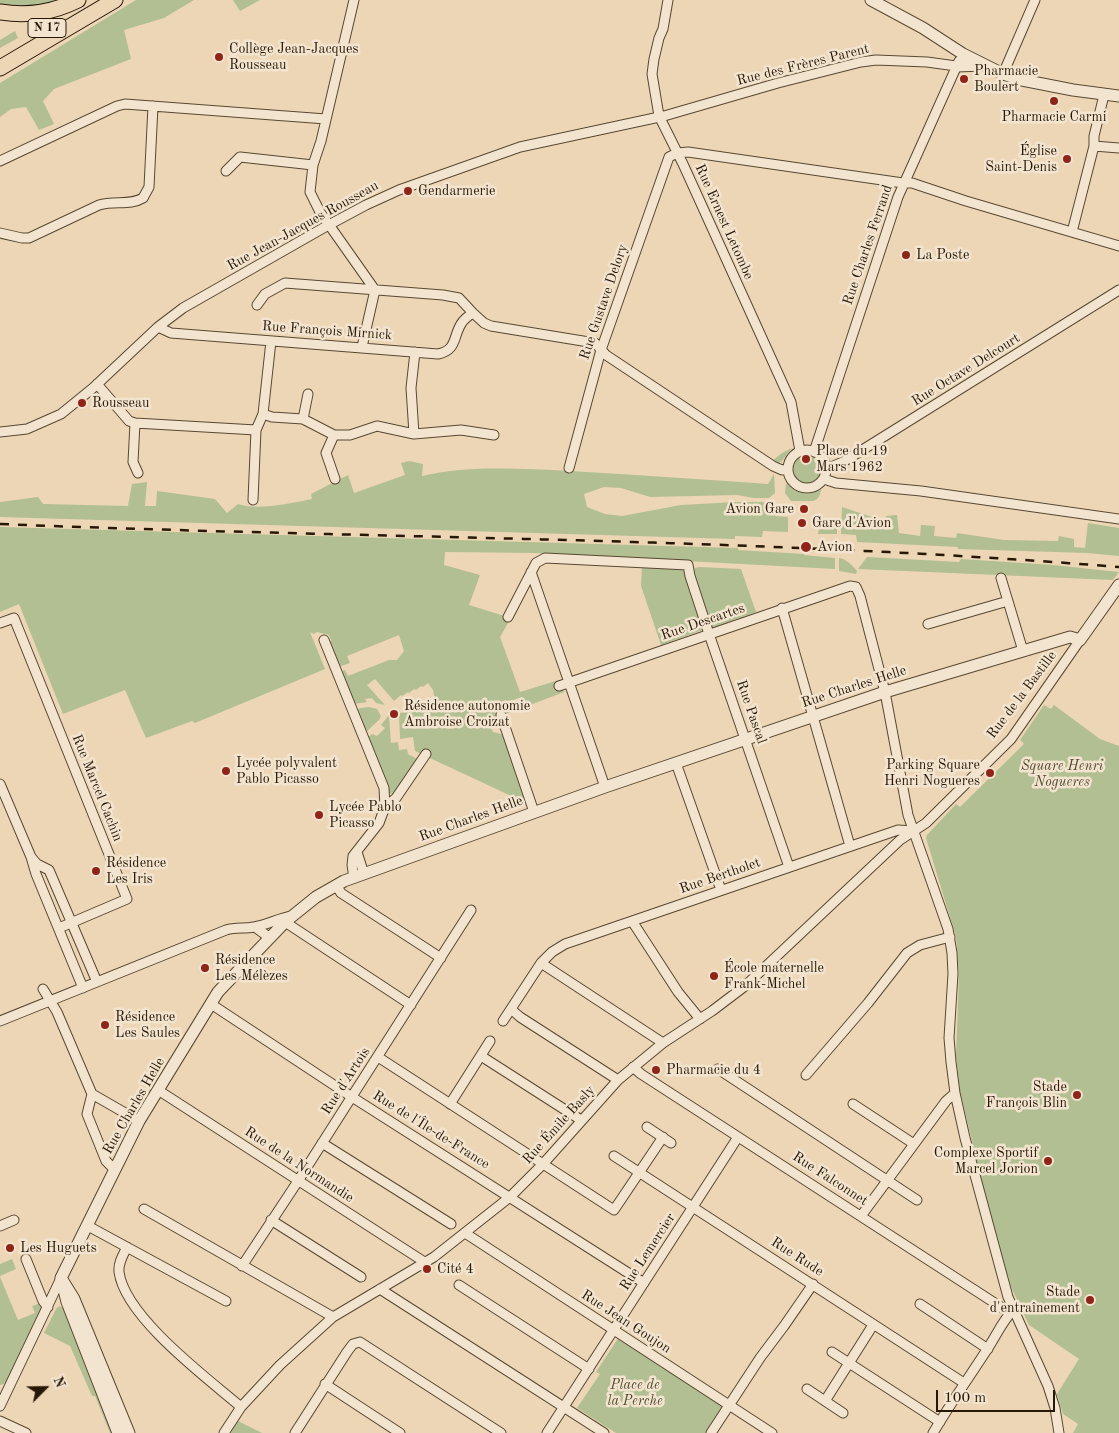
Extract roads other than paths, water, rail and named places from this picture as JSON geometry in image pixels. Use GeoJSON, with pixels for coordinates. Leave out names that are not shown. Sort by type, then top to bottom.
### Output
{"type":"FeatureCollection","features":[{"type":"Feature","properties":{"kind":"highway"},"geometry":{"type":"LineString","coordinates":[[0,12],[18,15],[49,12],[78,0]]}},
{"type":"Feature","properties":{"kind":"highway","name":"N 17"},"geometry":{"type":"LineString","coordinates":[[0,56],[94,0]]}},
{"type":"Feature","properties":{"kind":"highway","name":"N 17"},"geometry":{"type":"LineString","coordinates":[[0,68],[115,0]]}},
{"type":"Feature","properties":{"kind":"highway"},"geometry":{"type":"LineString","coordinates":[[0,78],[51,45],[64,30]]}},
{"type":"Feature","properties":{"kind":"street"},"geometry":{"type":"LineString","coordinates":[[354,0],[326,119],[313,164],[310,192],[320,212],[375,290],[362,347]]}},
{"type":"Feature","properties":{"kind":"street","name":"Rue Ernest Letombe"},"geometry":{"type":"LineString","coordinates":[[668,0],[652,74],[659,116],[678,153],[790,402],[800,451]]}},
{"type":"Feature","properties":{"kind":"street"},"geometry":{"type":"LineString","coordinates":[[871,0],[923,28],[963,54],[1003,74],[1022,80],[1119,96]]}},
{"type":"Feature","properties":{"kind":"street"},"geometry":{"type":"LineString","coordinates":[[1003,74],[1035,0]]}},
{"type":"Feature","properties":{"kind":"street","name":"Rue Charles Ferrand"},"geometry":{"type":"LineString","coordinates":[[814,452],[903,183],[963,54]]}},
{"type":"Feature","properties":{"kind":"street","name":"Rue des Frères Parent"},"geometry":{"type":"LineString","coordinates":[[659,116],[861,62],[876,60],[956,66]]}},
{"type":"Feature","properties":{"kind":"street"},"geometry":{"type":"LineString","coordinates":[[956,66],[984,65]]}},
{"type":"Feature","properties":{"kind":"street"},"geometry":{"type":"LineString","coordinates":[[1072,232],[1094,146],[1094,136],[1104,95]]}},
{"type":"Feature","properties":{"kind":"street"},"geometry":{"type":"LineString","coordinates":[[0,161],[121,104],[326,119]]}},
{"type":"Feature","properties":{"kind":"street"},"geometry":{"type":"LineString","coordinates":[[0,233],[29,238],[99,205],[131,202],[143,198],[149,187],[153,106]]}},
{"type":"Feature","properties":{"kind":"street","name":"Rue Jean-Jacques Rousseau"},"geometry":{"type":"LineString","coordinates":[[0,432],[27,429],[49,421],[69,409],[158,327],[183,308],[330,224],[384,196],[520,147],[659,116]]}},
{"type":"Feature","properties":{"kind":"street"},"geometry":{"type":"LineString","coordinates":[[1094,146],[1119,148]]}},
{"type":"Feature","properties":{"kind":"street"},"geometry":{"type":"LineString","coordinates":[[678,153],[688,152],[912,183],[1119,246]]}},
{"type":"Feature","properties":{"kind":"street","name":"Rue Gustave Delory"},"geometry":{"type":"LineString","coordinates":[[569,468],[601,350],[669,156],[678,153]]}},
{"type":"Feature","properties":{"kind":"street"},"geometry":{"type":"LineString","coordinates":[[226,172],[240,157],[313,164]]}},
{"type":"Feature","properties":{"kind":"street"},"geometry":{"type":"LineString","coordinates":[[256,305],[266,294],[285,283],[347,286],[454,296],[459,298],[484,323],[491,326],[589,341],[599,345],[606,355],[773,466],[782,470],[788,469]]}},
{"type":"Feature","properties":{"kind":"street","name":"Rue Octave Delcourt"},"geometry":{"type":"LineString","coordinates":[[826,469],[843,462],[1119,290]]}},
{"type":"Feature","properties":{"kind":"street","name":"Rue François Mirnick"},"geometry":{"type":"LineString","coordinates":[[158,327],[171,333],[438,354],[450,348],[456,339],[460,326],[473,313]]}},
{"type":"Feature","properties":{"kind":"street"},"geometry":{"type":"LineString","coordinates":[[253,500],[256,430],[263,414],[271,341]]}},
{"type":"Feature","properties":{"kind":"street"},"geometry":{"type":"LineString","coordinates":[[414,434],[411,388],[415,352]]}},
{"type":"Feature","properties":{"kind":"street"},"geometry":{"type":"LineString","coordinates":[[97,384],[130,421],[136,423],[256,430]]}},
{"type":"Feature","properties":{"kind":"street"},"geometry":{"type":"LineString","coordinates":[[303,419],[308,394]]}},
{"type":"Feature","properties":{"kind":"street"},"geometry":{"type":"LineString","coordinates":[[263,414],[272,417],[303,419],[334,436],[350,435],[377,426],[414,434],[461,430],[494,436]]}},
{"type":"Feature","properties":{"kind":"street"},"geometry":{"type":"LineString","coordinates":[[136,423],[133,462],[138,473]]}},
{"type":"Feature","properties":{"kind":"street"},"geometry":{"type":"LineString","coordinates":[[334,436],[326,453],[335,479]]}},
{"type":"Feature","properties":{"kind":"street"},"geometry":{"type":"LineString","coordinates":[[800,451],[814,452],[823,458],[826,469],[824,479],[817,486],[800,488],[791,480],[788,469],[791,458],[800,451]]}},
{"type":"Feature","properties":{"kind":"street"},"geometry":{"type":"LineString","coordinates":[[824,479],[845,484],[921,491],[1119,519]]}},
{"type":"Feature","properties":{"kind":"street","name":"Rue Pascal"},"geometry":{"type":"LineString","coordinates":[[531,572],[536,563],[545,558],[688,565],[709,634],[789,867]]}},
{"type":"Feature","properties":{"kind":"street"},"geometry":{"type":"LineString","coordinates":[[508,617],[531,572]]}},
{"type":"Feature","properties":{"kind":"street"},"geometry":{"type":"LineString","coordinates":[[531,572],[605,787]]}},
{"type":"Feature","properties":{"kind":"street"},"geometry":{"type":"LineString","coordinates":[[1001,578],[1023,651]]}},
{"type":"Feature","properties":{"kind":"street","name":"Rue de la Bastille"},"geometry":{"type":"LineString","coordinates":[[914,831],[926,823],[1011,738],[1119,584]]}},
{"type":"Feature","properties":{"kind":"street","name":"Rue Descartes"},"geometry":{"type":"LineString","coordinates":[[559,686],[850,586],[856,587],[860,596],[885,692]]}},
{"type":"Feature","properties":{"kind":"street"},"geometry":{"type":"LineString","coordinates":[[928,624],[1008,601]]}},
{"type":"Feature","properties":{"kind":"street"},"geometry":{"type":"LineString","coordinates":[[782,608],[850,846]]}},
{"type":"Feature","properties":{"kind":"street","name":"Rue Marcel Cachin"},"geometry":{"type":"LineString","coordinates":[[0,623],[14,618],[127,899],[58,928]]}},
{"type":"Feature","properties":{"kind":"street","name":"Rue Charles Helle"},"geometry":{"type":"LineString","coordinates":[[61,1278],[139,1121],[211,1004],[222,988],[288,919],[316,897],[336,885],[359,876],[534,812],[745,739],[885,692],[1070,637],[1080,640]]}},
{"type":"Feature","properties":{"kind":"street"},"geometry":{"type":"LineString","coordinates":[[324,640],[384,788],[385,808]]}},
{"type":"Feature","properties":{"kind":"street"},"geometry":{"type":"LineString","coordinates":[[885,692],[908,815],[950,937],[953,974],[949,1038],[955,1093],[965,1138],[1008,1297],[1048,1386],[1055,1408],[1059,1433]]}},
{"type":"Feature","properties":{"kind":"street"},"geometry":{"type":"LineString","coordinates":[[501,715],[534,812]]}},
{"type":"Feature","properties":{"kind":"street"},"geometry":{"type":"LineString","coordinates":[[359,876],[361,867],[358,852],[379,822],[385,808],[396,798],[426,754]]}},
{"type":"Feature","properties":{"kind":"street"},"geometry":{"type":"LineString","coordinates":[[676,763],[720,890]]}},
{"type":"Feature","properties":{"kind":"street"},"geometry":{"type":"LineString","coordinates":[[0,784],[83,988]]}},
{"type":"Feature","properties":{"kind":"street","name":"Rue Bertholet"},"geometry":{"type":"LineString","coordinates":[[503,1021],[541,963],[552,952],[565,944],[898,830],[914,831]]}},
{"type":"Feature","properties":{"kind":"street","name":"Rue Émile Basly"},"geometry":{"type":"LineString","coordinates":[[224,1433],[241,1407],[280,1366],[333,1317],[426,1263],[510,1197],[543,1164],[618,1080],[663,1043],[700,1019],[744,986],[900,840],[914,831]]}},
{"type":"Feature","properties":{"kind":"street"},"geometry":{"type":"LineString","coordinates":[[31,857],[37,864],[49,870],[97,982]]}},
{"type":"Feature","properties":{"kind":"street"},"geometry":{"type":"LineString","coordinates":[[336,885],[341,893],[441,958]]}},
{"type":"Feature","properties":{"kind":"street","name":"Rue d'Artois"},"geometry":{"type":"LineString","coordinates":[[242,1266],[471,910]]}},
{"type":"Feature","properties":{"kind":"street"},"geometry":{"type":"LineString","coordinates":[[0,1020],[226,930],[236,927],[255,927],[280,918],[288,919],[411,1005]]}},
{"type":"Feature","properties":{"kind":"street"},"geometry":{"type":"LineString","coordinates":[[632,921],[678,992],[700,1019]]}},
{"type":"Feature","properties":{"kind":"street"},"geometry":{"type":"LineString","coordinates":[[255,927],[270,938]]}},
{"type":"Feature","properties":{"kind":"street"},"geometry":{"type":"LineString","coordinates":[[806,1075],[868,1003],[907,953],[920,945],[950,937]]}},
{"type":"Feature","properties":{"kind":"street"},"geometry":{"type":"LineString","coordinates":[[541,963],[663,1043]]}},
{"type":"Feature","properties":{"kind":"street"},"geometry":{"type":"LineString","coordinates":[[43,989],[51,1001],[92,1094],[139,1121]]}},
{"type":"Feature","properties":{"kind":"street","name":"Rue de l'Île-de-France"},"geometry":{"type":"LineString","coordinates":[[211,1004],[352,1097],[644,1283]]}},
{"type":"Feature","properties":{"kind":"street"},"geometry":{"type":"LineString","coordinates":[[511,1009],[520,1017],[618,1080]]}},
{"type":"Feature","properties":{"kind":"street"},"geometry":{"type":"LineString","coordinates":[[450,1104],[490,1041]]}},
{"type":"Feature","properties":{"kind":"street"},"geometry":{"type":"LineString","coordinates":[[481,1056],[581,1120]]}},
{"type":"Feature","properties":{"kind":"street"},"geometry":{"type":"LineString","coordinates":[[378,1057],[614,1210],[662,1137]]}},
{"type":"Feature","properties":{"kind":"street","name":"Rue Falconnet"},"geometry":{"type":"LineString","coordinates":[[633,1067],[1004,1309],[1014,1308]]}},
{"type":"Feature","properties":{"kind":"street"},"geometry":{"type":"LineString","coordinates":[[718,1069],[917,1200]]}},
{"type":"Feature","properties":{"kind":"street","name":"Rue de la Normandie"},"geometry":{"type":"LineString","coordinates":[[158,1090],[426,1263]]}},
{"type":"Feature","properties":{"kind":"street"},"geometry":{"type":"LineString","coordinates":[[861,1216],[946,1101],[955,1093]]}},
{"type":"Feature","properties":{"kind":"street"},"geometry":{"type":"LineString","coordinates":[[92,1094],[87,1114],[106,1161],[115,1170]]}},
{"type":"Feature","properties":{"kind":"street"},"geometry":{"type":"LineString","coordinates":[[853,1104],[914,1144]]}},
{"type":"Feature","properties":{"kind":"street"},"geometry":{"type":"LineString","coordinates":[[646,1127],[671,1143]]}},
{"type":"Feature","properties":{"kind":"street","name":"Rue Lemercier"},"geometry":{"type":"LineString","coordinates":[[547,1433],[738,1137]]}},
{"type":"Feature","properties":{"kind":"street"},"geometry":{"type":"LineString","coordinates":[[322,1143],[451,1224]]}},
{"type":"Feature","properties":{"kind":"street","name":"Rue Rude"},"geometry":{"type":"LineString","coordinates":[[614,1156],[964,1383]]}},
{"type":"Feature","properties":{"kind":"street"},"geometry":{"type":"LineString","coordinates":[[144,1209],[333,1317]]}},
{"type":"Feature","properties":{"kind":"street"},"geometry":{"type":"LineString","coordinates":[[0,1226],[14,1220]]}},
{"type":"Feature","properties":{"kind":"street"},"geometry":{"type":"LineString","coordinates":[[271,1220],[361,1277]]}},
{"type":"Feature","properties":{"kind":"street"},"geometry":{"type":"LineString","coordinates":[[88,1226],[226,1301]]}},
{"type":"Feature","properties":{"kind":"street","name":"Rue Jean Goujon"},"geometry":{"type":"LineString","coordinates":[[465,1233],[772,1433]]}},
{"type":"Feature","properties":{"kind":"street"},"geometry":{"type":"LineString","coordinates":[[127,1247],[121,1258],[119,1272],[125,1291],[134,1307],[154,1330],[241,1407]]}},
{"type":"Feature","properties":{"kind":"street"},"geometry":{"type":"LineString","coordinates":[[26,1259],[43,1301],[48,1307]]}},
{"type":"Feature","properties":{"kind":"street"},"geometry":{"type":"LineString","coordinates":[[0,1403],[61,1278]]}},
{"type":"Feature","properties":{"kind":"street"},"geometry":{"type":"LineString","coordinates":[[61,1278],[67,1302],[118,1433]]}},
{"type":"Feature","properties":{"kind":"street"},"geometry":{"type":"LineString","coordinates":[[61,1278],[74,1299],[129,1433]]}},
{"type":"Feature","properties":{"kind":"street"},"geometry":{"type":"LineString","coordinates":[[711,1433],[760,1358],[813,1284]]}},
{"type":"Feature","properties":{"kind":"street"},"geometry":{"type":"LineString","coordinates":[[459,1285],[589,1368]]}},
{"type":"Feature","properties":{"kind":"street"},"geometry":{"type":"LineString","coordinates":[[380,1289],[604,1433]]}},
{"type":"Feature","properties":{"kind":"street"},"geometry":{"type":"LineString","coordinates":[[920,1304],[988,1349]]}},
{"type":"Feature","properties":{"kind":"street"},"geometry":{"type":"LineString","coordinates":[[933,1433],[988,1349],[1007,1316],[1014,1308]]}},
{"type":"Feature","properties":{"kind":"street"},"geometry":{"type":"LineString","coordinates":[[825,1401],[874,1326]]}},
{"type":"Feature","properties":{"kind":"street"},"geometry":{"type":"LineString","coordinates":[[295,1433],[325,1384],[353,1344],[360,1342],[501,1433]]}},
{"type":"Feature","properties":{"kind":"street"},"geometry":{"type":"LineString","coordinates":[[832,1352],[940,1422]]}},
{"type":"Feature","properties":{"kind":"street"},"geometry":{"type":"LineString","coordinates":[[325,1384],[400,1433]]}},
{"type":"Feature","properties":{"kind":"street"},"geometry":{"type":"LineString","coordinates":[[807,1389],[843,1413]]}},
{"type":"Feature","properties":{"kind":"street"},"geometry":{"type":"LineString","coordinates":[[0,1421],[26,1433]]}},
{"type":"Feature","properties":{"kind":"railway"},"geometry":{"type":"LineString","coordinates":[[0,524],[700,544],[979,557],[1119,567]]}},
{"type":"Feature","properties":{"kind":"place","name":"Collège Jean-Jacques Rousseau"},"geometry":{"type":"Point","coordinates":[219,57]}},
{"type":"Feature","properties":{"kind":"place","name":"Pharmacie Boulert"},"geometry":{"type":"Point","coordinates":[964,79]}},
{"type":"Feature","properties":{"kind":"place","name":"Pharmacie Carmi"},"geometry":{"type":"Point","coordinates":[1054,101]}},
{"type":"Feature","properties":{"kind":"place","name":"Église Saint-Denis"},"geometry":{"type":"Point","coordinates":[1067,159]}},
{"type":"Feature","properties":{"kind":"place","name":"Gendarmerie"},"geometry":{"type":"Point","coordinates":[408,191]}},
{"type":"Feature","properties":{"kind":"place","name":"La Poste"},"geometry":{"type":"Point","coordinates":[906,255]}},
{"type":"Feature","properties":{"kind":"place","name":"Rousseau"},"geometry":{"type":"Point","coordinates":[82,403]}},
{"type":"Feature","properties":{"kind":"place","name":"Place du 19 Mars 1962"},"geometry":{"type":"Point","coordinates":[806,459]}},
{"type":"Feature","properties":{"kind":"place","name":"Avion Gare"},"geometry":{"type":"Point","coordinates":[804,509]}},
{"type":"Feature","properties":{"kind":"place","name":"Gare d'Avion"},"geometry":{"type":"Point","coordinates":[802,523]}},
{"type":"Feature","properties":{"kind":"place","name":"Avion"},"geometry":{"type":"Point","coordinates":[806,547]}},
{"type":"Feature","properties":{"kind":"place","name":"Résidence autonomie Ambroise Croizat"},"geometry":{"type":"Point","coordinates":[394,714]}},
{"type":"Feature","properties":{"kind":"place","name":"Lycée polyvalent Pablo Picasso"},"geometry":{"type":"Point","coordinates":[226,771]}},
{"type":"Feature","properties":{"kind":"place","name":"Parking Square Henri Nogueres"},"geometry":{"type":"Point","coordinates":[990,773]}},
{"type":"Feature","properties":{"kind":"place","name":"Lycée Pablo Picasso"},"geometry":{"type":"Point","coordinates":[319,815]}},
{"type":"Feature","properties":{"kind":"place","name":"Résidence Les Iris"},"geometry":{"type":"Point","coordinates":[96,871]}},
{"type":"Feature","properties":{"kind":"place","name":"Résidence Les Mélèzes"},"geometry":{"type":"Point","coordinates":[205,968]}},
{"type":"Feature","properties":{"kind":"place","name":"École maternelle Frank-Michel"},"geometry":{"type":"Point","coordinates":[714,976]}},
{"type":"Feature","properties":{"kind":"place","name":"Résidence Les Saules"},"geometry":{"type":"Point","coordinates":[105,1025]}},
{"type":"Feature","properties":{"kind":"place","name":"Pharmacie du 4"},"geometry":{"type":"Point","coordinates":[656,1070]}},
{"type":"Feature","properties":{"kind":"place","name":"Stade François Blin"},"geometry":{"type":"Point","coordinates":[1077,1095]}},
{"type":"Feature","properties":{"kind":"place","name":"Complexe Sportif Marcel Jorion"},"geometry":{"type":"Point","coordinates":[1048,1161]}},
{"type":"Feature","properties":{"kind":"place","name":"Les Huguets"},"geometry":{"type":"Point","coordinates":[10,1248]}},
{"type":"Feature","properties":{"kind":"place","name":"Cité 4"},"geometry":{"type":"Point","coordinates":[427,1269]}},
{"type":"Feature","properties":{"kind":"place","name":"Stade d'entraînement"},"geometry":{"type":"Point","coordinates":[1090,1300]}},
{"type":"Feature","properties":{"kind":"park label","name":"Square Henri Nogueres"},"geometry":{"type":"Point","coordinates":[1062,774]}},
{"type":"Feature","properties":{"kind":"park label","name":"Place de la Perche"},"geometry":{"type":"Point","coordinates":[635,1394]}}]}
